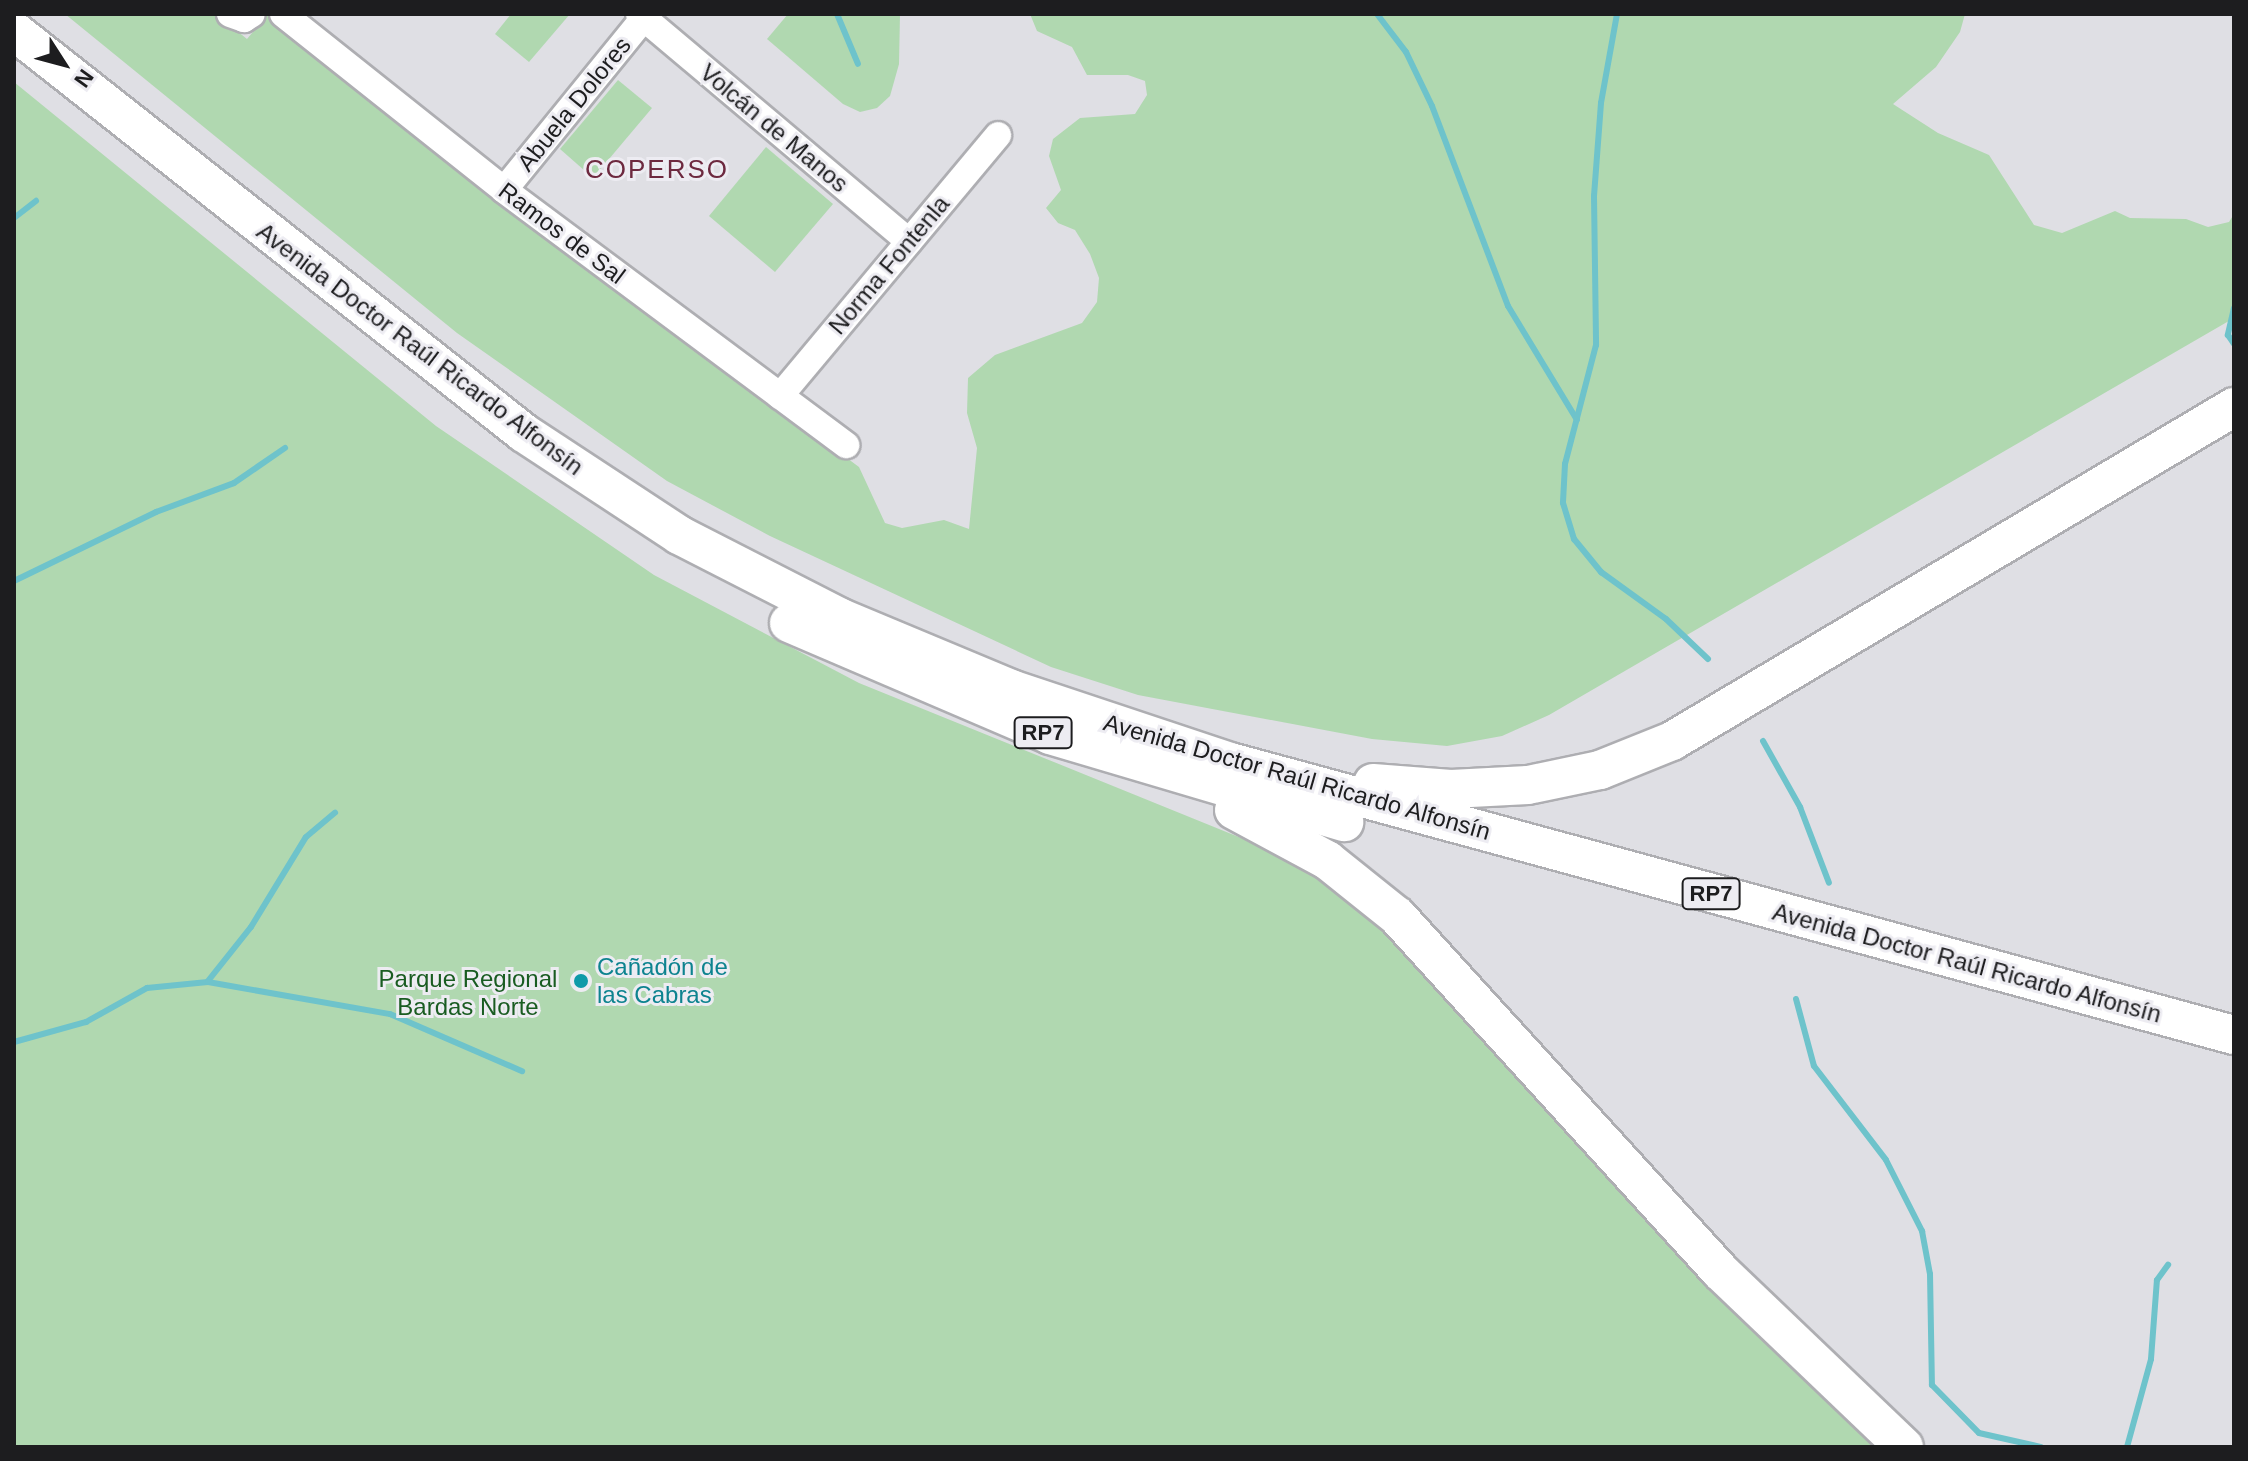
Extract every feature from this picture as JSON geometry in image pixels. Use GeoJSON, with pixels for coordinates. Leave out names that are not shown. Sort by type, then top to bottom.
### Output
{"type":"FeatureCollection","features":[{"type":"Feature","properties":{"kind":"highway","name":"Avenida Doctor Raúl Ricardo Alfonsín"},"geometry":{"type":"LineString","coordinates":[[14,31],[461,386],[679,535],[910,649],[1189,749],[2234,1035]]}},
{"type":"Feature","properties":{"kind":"highway","name":"Avenida Doctor Raúl Ricardo Alfonsín"},"geometry":{"type":"LineString","coordinates":[[14,62],[555,486],[784,620],[1050,735],[1227,790],[2234,1061]]}},
{"type":"Feature","properties":{"kind":"highway"},"geometry":{"type":"LineString","coordinates":[[1189,749],[1415,788],[1504,787],[1600,770],[1707,724],[2234,407]]}},
{"type":"Feature","properties":{"kind":"highway"},"geometry":{"type":"LineString","coordinates":[[1050,735],[1257,820],[1363,886],[1433,954],[1721,1272],[1904,1447]]}},
{"type":"Feature","properties":{"kind":"street"},"geometry":{"type":"LineString","coordinates":[[230,14],[244,19],[252,14]]}},
{"type":"Feature","properties":{"kind":"street","name":"Ramos de Sal"},"geometry":{"type":"LineString","coordinates":[[283,14],[504,190],[846,445]]}},
{"type":"Feature","properties":{"kind":"street","name":"Abuela Dolores"},"geometry":{"type":"LineString","coordinates":[[504,190],[642,16]]}},
{"type":"Feature","properties":{"kind":"street","name":"Volcán de Manos"},"geometry":{"type":"LineString","coordinates":[[642,16],[909,241]]}},
{"type":"Feature","properties":{"kind":"street","name":"Norma Fontenla"},"geometry":{"type":"LineString","coordinates":[[780,396],[998,135]]}},
{"type":"Feature","properties":{"kind":"green space"},"geometry":{"type":"Polygon","coordinates":[[[65,14],[216,14],[247,39],[267,15],[497,198],[859,467],[885,523],[902,528],[944,520],[969,529],[977,448],[967,413],[968,378],[995,355],[1082,323],[1097,302],[1099,278],[1090,254],[1075,230],[1058,223],[1046,208],[1061,190],[1049,156],[1053,139],[1080,118],[1135,114],[1147,95],[1145,81],[1128,75],[1087,75],[1072,47],[1037,31],[1030,14],[1965,14],[1960,32],[1936,67],[1893,104],[1938,133],[1989,155],[2034,225],[2062,233],[2115,211],[2130,218],[2186,219],[2208,227],[2229,222],[2234,214],[2234,318],[1549,715],[1502,736],[1447,746],[1372,739],[1138,695],[1051,667],[770,536],[667,481],[457,333],[65,14]]]}},
{"type":"Feature","properties":{"kind":"green space"},"geometry":{"type":"Polygon","coordinates":[[[511,14],[570,14],[529,62],[495,34],[511,14]]]}},
{"type":"Feature","properties":{"kind":"green space"},"geometry":{"type":"Polygon","coordinates":[[[788,14],[900,14],[899,64],[890,96],[877,108],[860,112],[843,104],[767,39],[788,14]]]}},
{"type":"Feature","properties":{"kind":"green space"},"geometry":{"type":"Polygon","coordinates":[[[618,80],[652,108],[593,178],[560,149],[618,80]]]}},
{"type":"Feature","properties":{"kind":"green space","name":"Parque Regional Bardas Norte"},"geometry":{"type":"Polygon","coordinates":[[[14,82],[436,426],[654,575],[859,683],[1276,852],[1348,896],[1411,953],[1670,1246],[1879,1447],[14,1447],[14,82]]]}},
{"type":"Feature","properties":{"kind":"green space"},"geometry":{"type":"Polygon","coordinates":[[[766,147],[833,204],[775,272],[709,216],[766,147]]]}},
{"type":"Feature","properties":{"kind":"waterway"},"geometry":{"type":"LineString","coordinates":[[837,14],[858,64]]}},
{"type":"Feature","properties":{"kind":"waterway"},"geometry":{"type":"LineString","coordinates":[[1377,14],[1406,52],[1432,106],[1508,306],[1577,420]]}},
{"type":"Feature","properties":{"kind":"waterway"},"geometry":{"type":"LineString","coordinates":[[1617,14],[1601,103],[1594,196],[1596,345],[1565,464],[1563,503],[1574,539],[1601,572],[1666,619],[1708,659]]}},
{"type":"Feature","properties":{"kind":"waterway"},"geometry":{"type":"LineString","coordinates":[[14,218],[36,201]]}},
{"type":"Feature","properties":{"kind":"waterway"},"geometry":{"type":"LineString","coordinates":[[2234,308],[2228,335],[2234,344]]}},
{"type":"Feature","properties":{"kind":"waterway"},"geometry":{"type":"LineString","coordinates":[[14,581],[156,512],[234,483],[285,448]]}},
{"type":"Feature","properties":{"kind":"waterway"},"geometry":{"type":"LineString","coordinates":[[1763,741],[1800,807],[1829,883]]}},
{"type":"Feature","properties":{"kind":"waterway"},"geometry":{"type":"LineString","coordinates":[[208,981],[251,927],[306,837],[335,813]]}},
{"type":"Feature","properties":{"kind":"waterway"},"geometry":{"type":"LineString","coordinates":[[14,1042],[86,1022],[147,988],[208,982],[390,1014],[522,1071]]}},
{"type":"Feature","properties":{"kind":"waterway"},"geometry":{"type":"LineString","coordinates":[[1796,999],[1814,1066],[1886,1160],[1922,1231],[1930,1274],[1932,1385],[1979,1433],[2041,1447]]}},
{"type":"Feature","properties":{"kind":"waterway"},"geometry":{"type":"LineString","coordinates":[[2127,1447],[2151,1359],[2157,1280],[2168,1265]]}},
{"type":"Feature","properties":{"kind":"place","name":"Cañadón de las Cabras"},"geometry":{"type":"Point","coordinates":[581,981]}},
{"type":"Feature","properties":{"kind":"district","name":"COPERSO"},"geometry":{"type":"Point","coordinates":[657,170]}}]}
